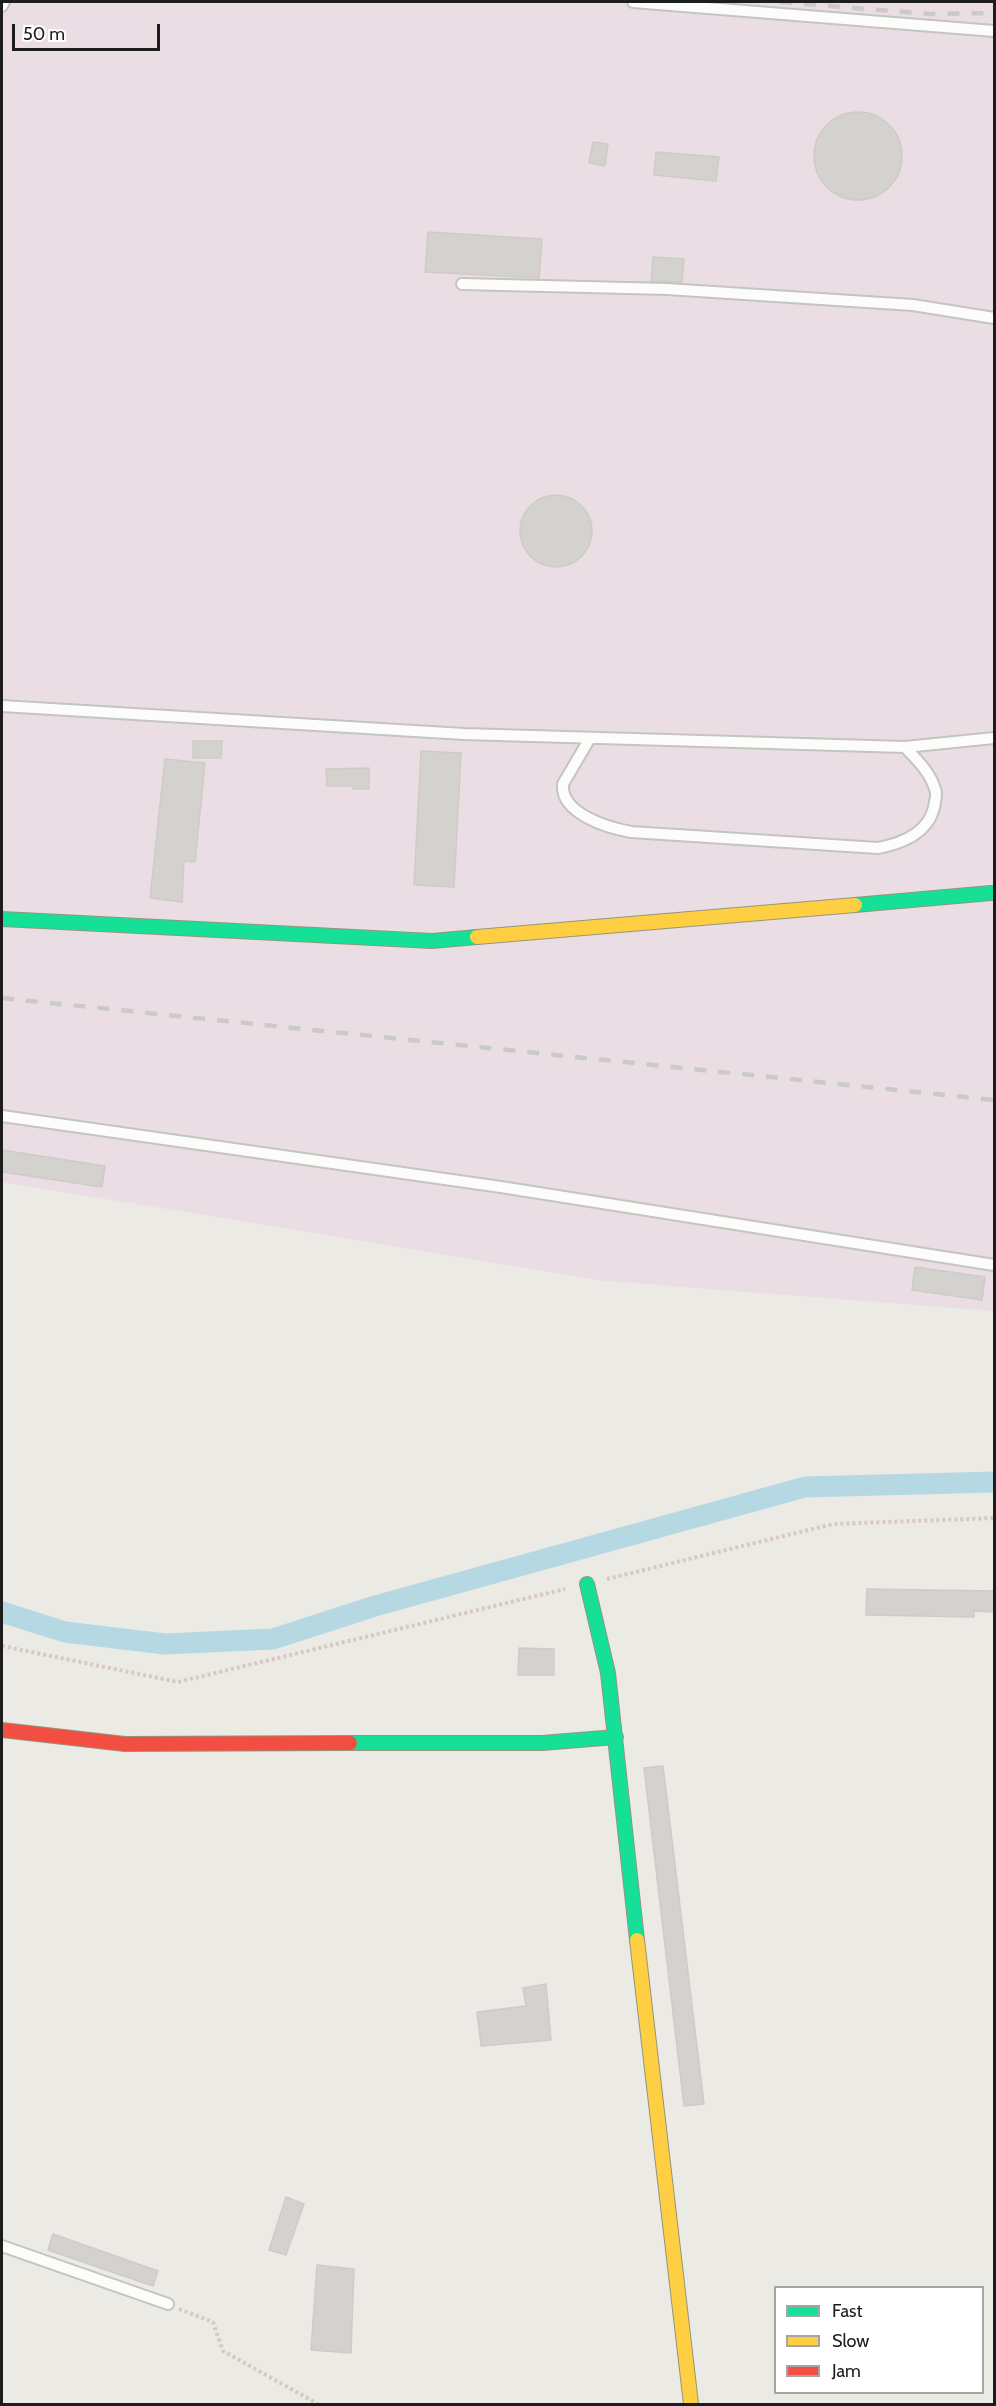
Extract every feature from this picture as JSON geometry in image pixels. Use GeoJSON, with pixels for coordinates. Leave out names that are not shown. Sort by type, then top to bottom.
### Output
{"type":"FeatureCollection","features":[{"type":"Feature","properties":{"kind":"street"},"geometry":{"type":"LineString","coordinates":[[2,919],[432,940],[991,893]]}},
{"type":"Feature","properties":{"kind":"street"},"geometry":{"type":"LineString","coordinates":[[587,1584],[609,1673],[663,2175],[691,2404]]}},
{"type":"Feature","properties":{"kind":"street"},"geometry":{"type":"LineString","coordinates":[[2,1730],[124,1744],[542,1743],[616,1737]]}},
{"type":"Feature","properties":{"kind":"lane"},"geometry":{"type":"LineString","coordinates":[[2,6],[4,2]]}},
{"type":"Feature","properties":{"kind":"lane"},"geometry":{"type":"LineString","coordinates":[[633,2],[994,31]]}},
{"type":"Feature","properties":{"kind":"lane"},"geometry":{"type":"LineString","coordinates":[[462,284],[667,289],[913,305],[994,318]]}},
{"type":"Feature","properties":{"kind":"lane"},"geometry":{"type":"LineString","coordinates":[[2,706],[464,734],[905,747],[994,738]]}},
{"type":"Feature","properties":{"kind":"lane"},"geometry":{"type":"LineString","coordinates":[[590,738],[562,784],[562,790],[571,805],[593,821],[609,828],[632,832],[878,848],[896,845],[914,836],[926,825],[934,809],[937,791],[929,774],[905,747]]}},
{"type":"Feature","properties":{"kind":"lane"},"geometry":{"type":"LineString","coordinates":[[2,1116],[501,1187],[994,1265]]}},
{"type":"Feature","properties":{"kind":"lane"},"geometry":{"type":"LineString","coordinates":[[2,2246],[168,2304]]}},
{"type":"Feature","properties":{"kind":"path"},"geometry":{"type":"LineString","coordinates":[[2,1646],[177,1682],[833,1524],[994,1518]]}},
{"type":"Feature","properties":{"kind":"path"},"geometry":{"type":"LineString","coordinates":[[168,2304],[213,2322],[224,2351],[318,2404]]}},
{"type":"Feature","properties":{"kind":"shaded area"},"geometry":{"type":"Polygon","coordinates":[[[2,2],[994,2],[994,1311],[605,1281],[2,1182],[2,2]]]}},
{"type":"Feature","properties":{"kind":"building"},"geometry":{"type":"Polygon","coordinates":[[[858,112],[875,116],[889,125],[898,139],[902,156],[898,173],[889,187],[875,196],[858,200],[841,196],[827,187],[818,173],[814,156],[818,139],[827,125],[841,116],[858,112]]]}},
{"type":"Feature","properties":{"kind":"building"},"geometry":{"type":"Polygon","coordinates":[[[593,142],[608,144],[605,166],[589,163],[593,142]]]}},
{"type":"Feature","properties":{"kind":"building"},"geometry":{"type":"Polygon","coordinates":[[[656,152],[719,157],[716,181],[654,175],[656,152]]]}},
{"type":"Feature","properties":{"kind":"building"},"geometry":{"type":"Polygon","coordinates":[[[428,232],[542,239],[539,278],[425,272],[428,232]]]}},
{"type":"Feature","properties":{"kind":"building"},"geometry":{"type":"Polygon","coordinates":[[[653,257],[684,259],[682,282],[651,281],[653,257]]]}},
{"type":"Feature","properties":{"kind":"building"},"geometry":{"type":"Polygon","coordinates":[[[563,495],[582,505],[590,517],[592,531],[590,545],[582,557],[570,565],[549,567],[530,557],[522,545],[520,524],[530,505],[542,497],[563,495]]]}},
{"type":"Feature","properties":{"kind":"building"},"geometry":{"type":"Polygon","coordinates":[[[193,741],[222,741],[221,758],[193,758],[193,741]]]}},
{"type":"Feature","properties":{"kind":"building"},"geometry":{"type":"Polygon","coordinates":[[[421,751],[461,753],[454,887],[414,885],[421,751]]]}},
{"type":"Feature","properties":{"kind":"building"},"geometry":{"type":"Polygon","coordinates":[[[165,759],[205,763],[195,862],[184,861],[182,902],[150,898],[165,759]]]}},
{"type":"Feature","properties":{"kind":"building"},"geometry":{"type":"Polygon","coordinates":[[[369,768],[369,789],[353,789],[353,786],[327,786],[326,769],[369,768]]]}},
{"type":"Feature","properties":{"kind":"building"},"geometry":{"type":"Polygon","coordinates":[[[2,1150],[105,1166],[102,1187],[2,1172],[2,1150]]]}},
{"type":"Feature","properties":{"kind":"building"},"geometry":{"type":"Polygon","coordinates":[[[915,1267],[985,1277],[982,1300],[912,1290],[915,1267]]]}},
{"type":"Feature","properties":{"kind":"building"},"geometry":{"type":"Polygon","coordinates":[[[867,1589],[994,1591],[994,1612],[974,1611],[974,1617],[866,1615],[867,1589]]]}},
{"type":"Feature","properties":{"kind":"building"},"geometry":{"type":"Polygon","coordinates":[[[519,1648],[554,1649],[554,1675],[518,1675],[519,1648]]]}},
{"type":"Feature","properties":{"kind":"building"},"geometry":{"type":"Polygon","coordinates":[[[663,1766],[704,2104],[684,2106],[644,1768],[663,1766]]]}},
{"type":"Feature","properties":{"kind":"building"},"geometry":{"type":"Polygon","coordinates":[[[546,1984],[551,2040],[481,2046],[477,2012],[526,2006],[523,1988],[546,1984]]]}},
{"type":"Feature","properties":{"kind":"building"},"geometry":{"type":"Polygon","coordinates":[[[286,2197],[304,2204],[286,2255],[269,2250],[286,2197]]]}},
{"type":"Feature","properties":{"kind":"building"},"geometry":{"type":"Polygon","coordinates":[[[53,2234],[158,2271],[153,2286],[48,2250],[53,2234]]]}},
{"type":"Feature","properties":{"kind":"building"},"geometry":{"type":"Polygon","coordinates":[[[317,2265],[354,2269],[351,2353],[311,2350],[317,2265]]]}},
{"type":"Feature","properties":{"kind":"waterway"},"geometry":{"type":"LineString","coordinates":[[2,1612],[65,1632],[165,1644],[273,1639],[375,1606],[805,1487],[994,1482]]}},
{"type":"Feature","properties":{"kind":"railway"},"geometry":{"type":"LineString","coordinates":[[780,2],[930,14],[994,13]]}},
{"type":"Feature","properties":{"kind":"railway"},"geometry":{"type":"LineString","coordinates":[[2,998],[994,1100]]}},
{"type":"Feature","properties":{"kind":"traffic: fast"},"geometry":{"type":"LineString","coordinates":[[855,905],[991,893]]}},
{"type":"Feature","properties":{"kind":"traffic: fast"},"geometry":{"type":"LineString","coordinates":[[2,919],[432,941],[477,937]]}},
{"type":"Feature","properties":{"kind":"traffic: fast"},"geometry":{"type":"LineString","coordinates":[[587,1584],[608,1673],[637,1940]]}},
{"type":"Feature","properties":{"kind":"traffic: fast"},"geometry":{"type":"LineString","coordinates":[[350,1743],[542,1743],[616,1737]]}},
{"type":"Feature","properties":{"kind":"traffic: slow"},"geometry":{"type":"LineString","coordinates":[[477,937],[855,905]]}},
{"type":"Feature","properties":{"kind":"traffic: slow"},"geometry":{"type":"LineString","coordinates":[[637,1940],[691,2404]]}},
{"type":"Feature","properties":{"kind":"traffic: jam"},"geometry":{"type":"LineString","coordinates":[[2,1730],[125,1744],[350,1743]]}}]}
